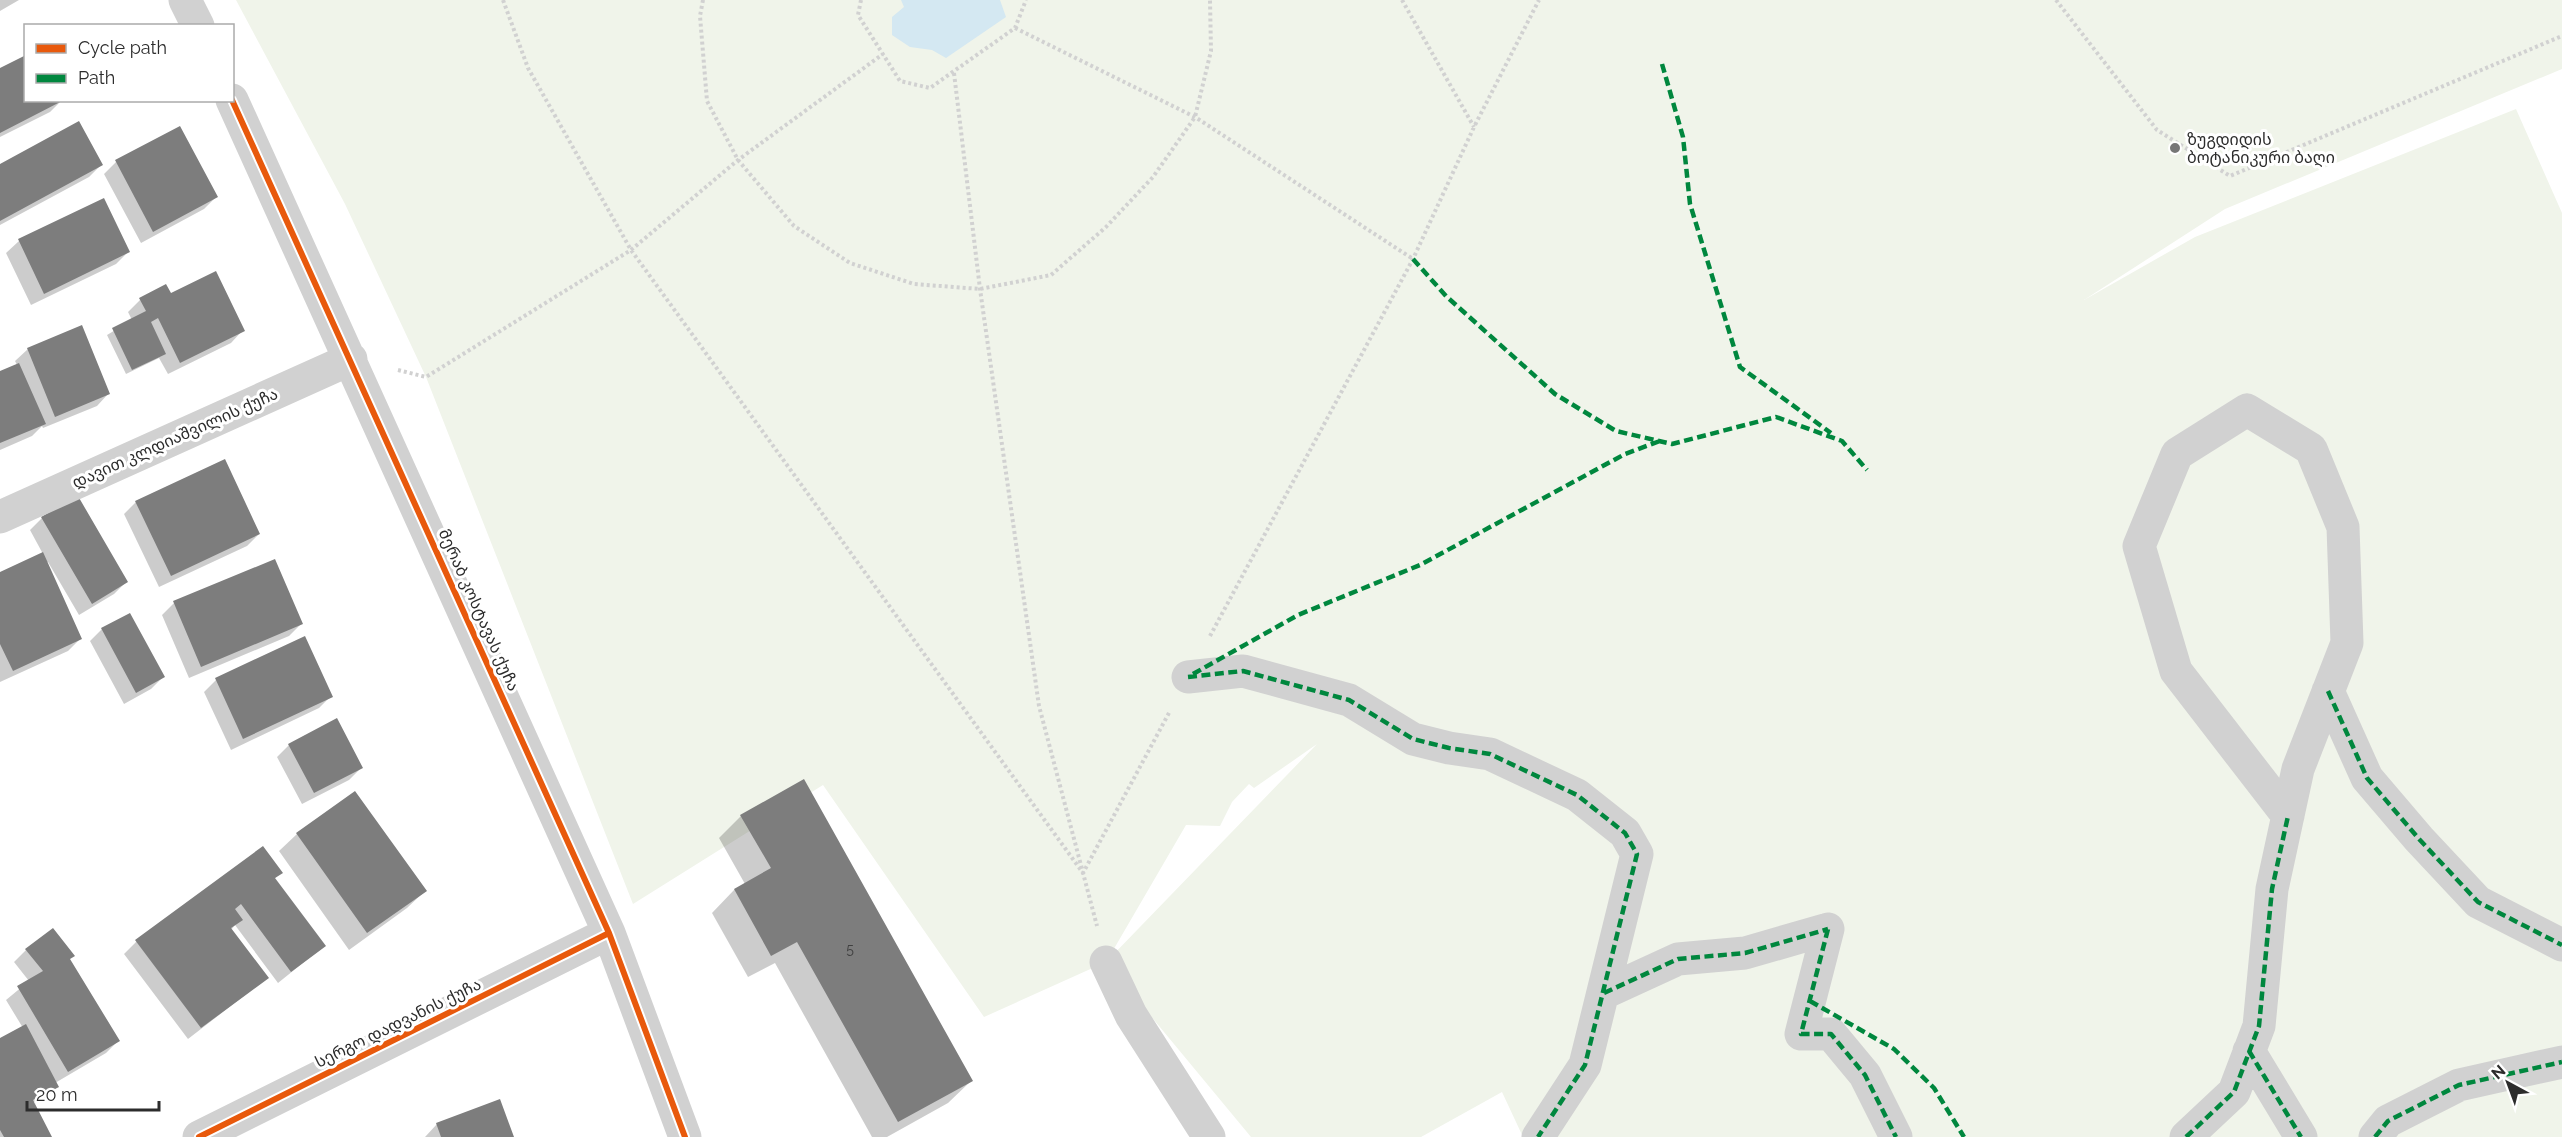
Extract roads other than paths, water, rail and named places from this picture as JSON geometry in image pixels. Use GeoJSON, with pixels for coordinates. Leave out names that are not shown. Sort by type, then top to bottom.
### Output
{"type":"FeatureCollection","features":[{"type":"Feature","properties":{"kind":"street"},"geometry":{"type":"LineString","coordinates":[[185,0],[197,24]]}},
{"type":"Feature","properties":{"kind":"street","name":"მერაბ კოსტავას ქუჩა"},"geometry":{"type":"LineString","coordinates":[[233,102],[609,933],[686,1137]]}},
{"type":"Feature","properties":{"kind":"street","name":"დავით კლდიაშვილის ქუჩა"},"geometry":{"type":"LineString","coordinates":[[0,517],[351,359]]}},
{"type":"Feature","properties":{"kind":"street"},"geometry":{"type":"LineString","coordinates":[[2186,1137],[2234,1092],[2259,1026],[2272,889],[2288,816],[2298,769],[2347,642],[2343,527],[2311,449],[2247,410],[2177,454],[2139,546],[2175,671],[2288,816]]}},
{"type":"Feature","properties":{"kind":"street"},"geometry":{"type":"LineString","coordinates":[[1188,677],[1243,671],[1349,700],[1413,739],[1449,748],[1490,754],[1577,795],[1625,833],[1637,854],[1585,1065],[1538,1137]]}},
{"type":"Feature","properties":{"kind":"street"},"geometry":{"type":"LineString","coordinates":[[2328,691],[2367,778],[2419,839],[2478,902],[2562,945]]}},
{"type":"Feature","properties":{"kind":"street"},"geometry":{"type":"LineString","coordinates":[[1604,993],[1678,959],[1745,953],[1828,929],[1801,1034],[1831,1034],[1865,1075],[1896,1137]]}},
{"type":"Feature","properties":{"kind":"street","name":"სერგო დადვანის ქუჩა"},"geometry":{"type":"LineString","coordinates":[[199,1137],[609,933]]}},
{"type":"Feature","properties":{"kind":"street"},"geometry":{"type":"LineString","coordinates":[[1106,962],[1131,1015],[1209,1137]]}},
{"type":"Feature","properties":{"kind":"street"},"geometry":{"type":"LineString","coordinates":[[2250,1051],[2301,1137]]}},
{"type":"Feature","properties":{"kind":"street"},"geometry":{"type":"LineString","coordinates":[[2375,1137],[2388,1121],[2459,1085],[2562,1062]]}},
{"type":"Feature","properties":{"kind":"water"},"geometry":{"type":"Polygon","coordinates":[[[901,0],[1000,0],[1006,17],[946,58],[932,50],[910,47],[892,35],[892,17],[904,7],[901,0]]]}},
{"type":"Feature","properties":{"kind":"place","name":"ზუგდიდის ბოტანიკური ბაღი"},"geometry":{"type":"Point","coordinates":[2175,148]}}]}
